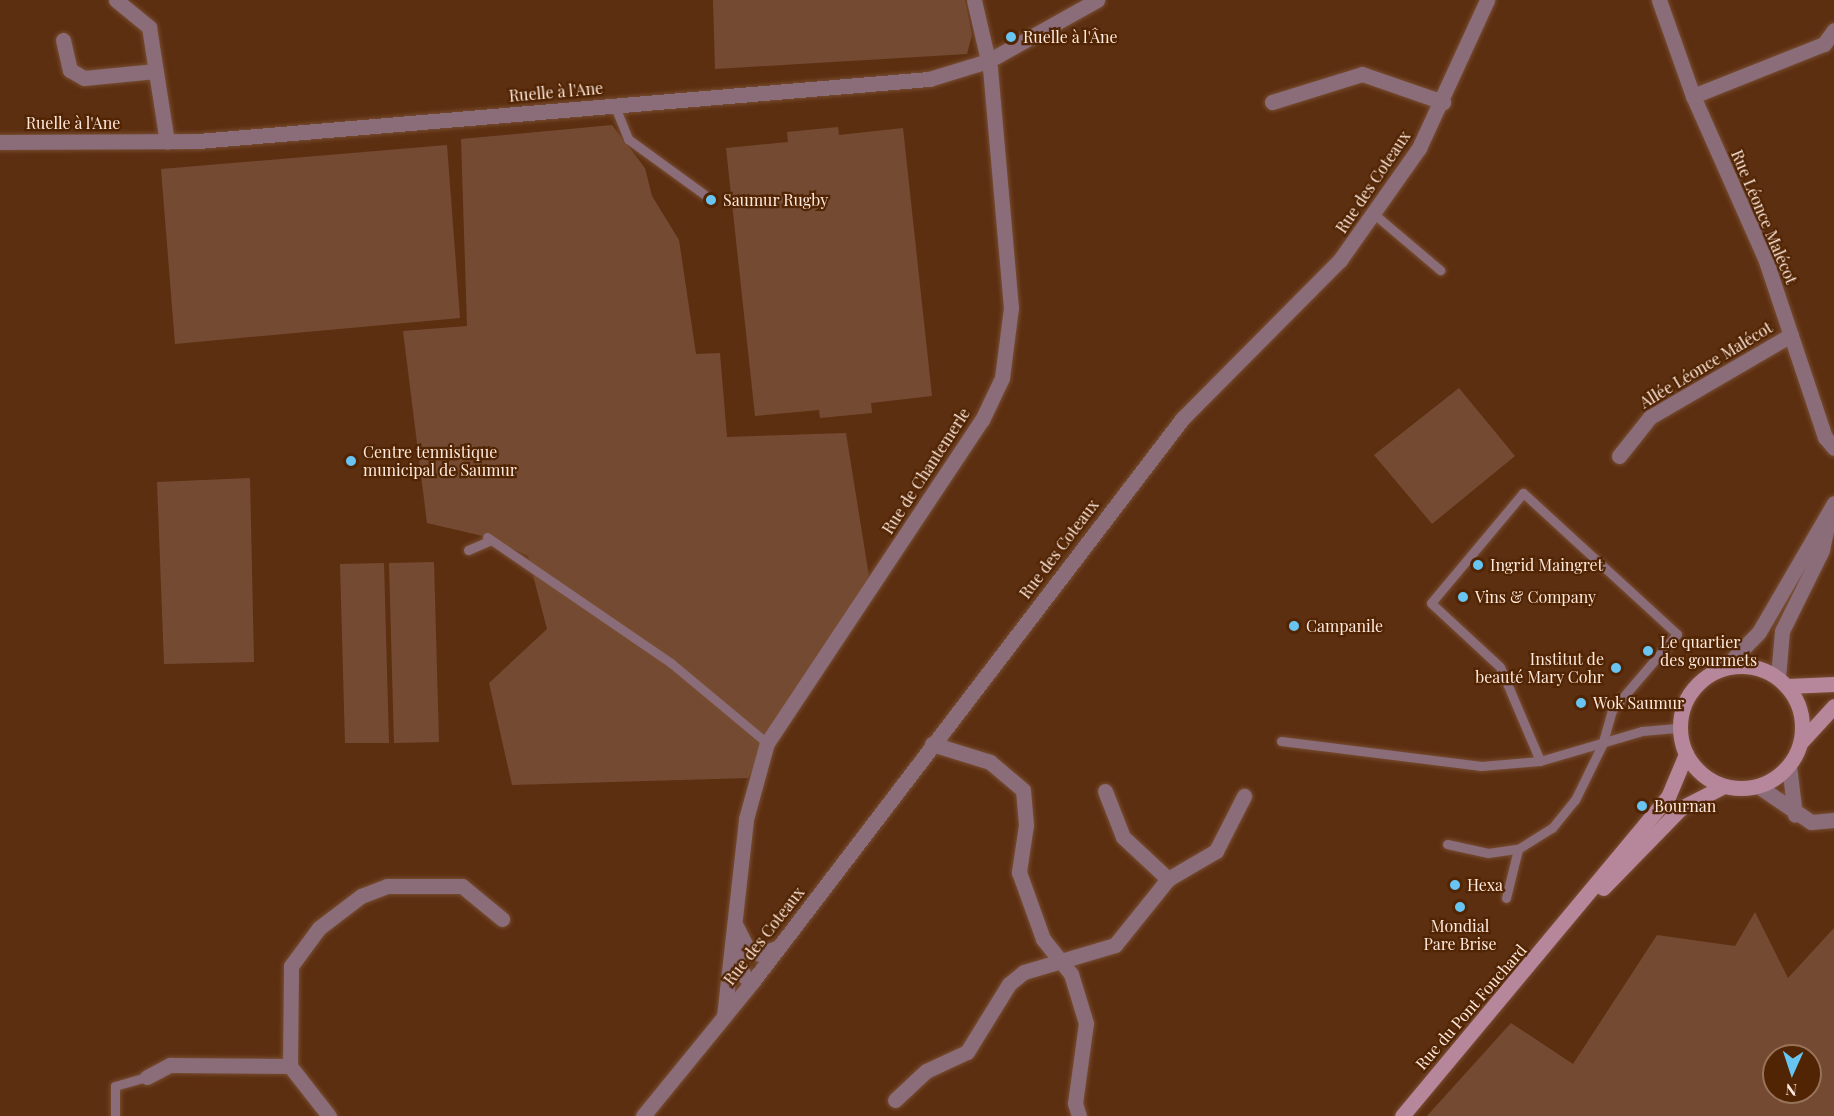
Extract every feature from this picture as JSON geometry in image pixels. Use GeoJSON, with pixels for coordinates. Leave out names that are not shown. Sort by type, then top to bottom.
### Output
{"type":"FeatureCollection","features":[{"type":"Feature","properties":{"kind":"main road"},"geometry":{"type":"LineString","coordinates":[[1834,684],[1782,682],[1743,665],[1724,668],[1692,690],[1679,728],[1686,754],[1701,774],[1724,786],[1758,786],[1789,766],[1801,742],[1834,706]]}},
{"type":"Feature","properties":{"kind":"main road"},"geometry":{"type":"LineString","coordinates":[[1782,682],[1798,703],[1801,742]]}},
{"type":"Feature","properties":{"kind":"main road","name":"Rue du Pont Fouchard"},"geometry":{"type":"LineString","coordinates":[[1401,1116],[1569,922],[1668,796],[1686,754]]}},
{"type":"Feature","properties":{"kind":"main road","name":"Rue du Pont Fouchard"},"geometry":{"type":"LineString","coordinates":[[1569,922],[1681,808],[1724,786]]}},
{"type":"Feature","properties":{"kind":"street"},"geometry":{"type":"LineString","coordinates":[[116,0],[149,27],[167,142]]}},
{"type":"Feature","properties":{"kind":"street","name":"Rue de Chantemerle"},"geometry":{"type":"LineString","coordinates":[[724,1016],[736,926],[746,819],[767,743],[982,420],[1002,378],[1011,308],[988,61],[974,0]]}},
{"type":"Feature","properties":{"kind":"street","name":"Ruelle à l'Ane"},"geometry":{"type":"LineString","coordinates":[[0,142],[167,142],[929,79],[988,61],[1097,0]]}},
{"type":"Feature","properties":{"kind":"street","name":"Rue des Coteaux"},"geometry":{"type":"LineString","coordinates":[[643,1116],[779,947],[1182,419],[1340,260],[1374,214],[1443,102],[1487,0]]}},
{"type":"Feature","properties":{"kind":"street","name":"Rue Léonce Malécot"},"geometry":{"type":"LineString","coordinates":[[1659,0],[1693,96],[1766,261],[1834,448]]}},
{"type":"Feature","properties":{"kind":"street"},"geometry":{"type":"LineString","coordinates":[[1693,96],[1824,44],[1834,30]]}},
{"type":"Feature","properties":{"kind":"street"},"geometry":{"type":"LineString","coordinates":[[63,40],[70,70],[84,78],[156,71]]}},
{"type":"Feature","properties":{"kind":"street"},"geometry":{"type":"LineString","coordinates":[[1272,102],[1362,74],[1443,102]]}},
{"type":"Feature","properties":{"kind":"street","name":"Allée Léonce Malécot"},"geometry":{"type":"LineString","coordinates":[[1619,456],[1650,417],[1791,335]]}},
{"type":"Feature","properties":{"kind":"street"},"geometry":{"type":"LineString","coordinates":[[1724,668],[1759,632],[1832,506]]}},
{"type":"Feature","properties":{"kind":"street"},"geometry":{"type":"LineString","coordinates":[[1782,682],[1782,631],[1822,550],[1832,506]]}},
{"type":"Feature","properties":{"kind":"street"},"geometry":{"type":"LineString","coordinates":[[932,744],[990,762],[1023,790],[1026,825],[1018,872],[1057,961],[1071,974],[1086,1023],[1075,1103],[1079,1116]]}},
{"type":"Feature","properties":{"kind":"street"},"geometry":{"type":"LineString","coordinates":[[1789,766],[1795,814]]}},
{"type":"Feature","properties":{"kind":"street"},"geometry":{"type":"LineString","coordinates":[[1758,786],[1795,814],[1811,822],[1834,820]]}},
{"type":"Feature","properties":{"kind":"street"},"geometry":{"type":"LineString","coordinates":[[1105,791],[1123,837],[1168,879]]}},
{"type":"Feature","properties":{"kind":"street"},"geometry":{"type":"LineString","coordinates":[[895,1100],[926,1071],[967,1052],[1009,984],[1024,972],[1115,945],[1168,879],[1216,850],[1244,796]]}},
{"type":"Feature","properties":{"kind":"street"},"geometry":{"type":"LineString","coordinates":[[329,1116],[290,1066],[291,966],[319,928],[361,896],[387,886],[462,886],[502,919]]}},
{"type":"Feature","properties":{"kind":"street"},"geometry":{"type":"LineString","coordinates":[[736,926],[748,950],[760,954],[779,947]]}},
{"type":"Feature","properties":{"kind":"street","name":"Rue de Chantemerle"},"geometry":{"type":"LineString","coordinates":[[736,926],[755,978]]}},
{"type":"Feature","properties":{"kind":"street"},"geometry":{"type":"LineString","coordinates":[[733,951],[744,976],[755,978]]}},
{"type":"Feature","properties":{"kind":"street"},"geometry":{"type":"LineString","coordinates":[[147,1077],[170,1065],[290,1066]]}},
{"type":"Feature","properties":{"kind":"lane"},"geometry":{"type":"LineString","coordinates":[[614,104],[628,139],[705,195]]}},
{"type":"Feature","properties":{"kind":"lane"},"geometry":{"type":"LineString","coordinates":[[1374,214],[1440,270]]}},
{"type":"Feature","properties":{"kind":"lane"},"geometry":{"type":"LineString","coordinates":[[1447,844],[1488,853],[1518,849],[1552,828],[1575,800],[1602,745],[1612,710],[1677,634],[1672,626],[1523,493],[1431,603],[1500,667],[1539,761]]}},
{"type":"Feature","properties":{"kind":"lane"},"geometry":{"type":"LineString","coordinates":[[468,550],[489,539],[671,663],[767,743]]}},
{"type":"Feature","properties":{"kind":"lane"},"geometry":{"type":"LineString","coordinates":[[1281,741],[1435,764],[1539,761],[1602,745],[1642,731],[1679,728]]}},
{"type":"Feature","properties":{"kind":"lane"},"geometry":{"type":"LineString","coordinates":[[1506,898],[1518,849]]}},
{"type":"Feature","properties":{"kind":"lane"},"geometry":{"type":"LineString","coordinates":[[115,1116],[116,1086],[147,1077]]}},
{"type":"Feature","properties":{"kind":"shaded area"},"geometry":{"type":"Polygon","coordinates":[[[713,0],[965,0],[972,35],[967,54],[715,69],[713,0]]]}},
{"type":"Feature","properties":{"kind":"shaded area"},"geometry":{"type":"Polygon","coordinates":[[[612,125],[645,168],[652,196],[679,240],[696,354],[720,353],[727,437],[846,433],[869,576],[748,778],[512,785],[489,683],[547,629],[528,556],[487,537],[427,523],[403,331],[467,326],[461,139],[612,125]]]}},
{"type":"Feature","properties":{"kind":"shaded area"},"geometry":{"type":"Polygon","coordinates":[[[838,127],[839,135],[903,128],[932,396],[871,403],[872,413],[820,418],[819,410],[755,416],[726,148],[788,142],[787,132],[838,127]]]}},
{"type":"Feature","properties":{"kind":"shaded area"},"geometry":{"type":"Polygon","coordinates":[[[447,145],[460,318],[175,344],[161,169],[447,145]]]}},
{"type":"Feature","properties":{"kind":"shaded area"},"geometry":{"type":"Polygon","coordinates":[[[1459,388],[1515,456],[1432,524],[1374,455],[1459,388]]]}},
{"type":"Feature","properties":{"kind":"shaded area"},"geometry":{"type":"Polygon","coordinates":[[[250,478],[254,662],[164,664],[157,482],[250,478]]]}},
{"type":"Feature","properties":{"kind":"shaded area"},"geometry":{"type":"Polygon","coordinates":[[[434,562],[439,742],[394,743],[389,563],[434,562]]]}},
{"type":"Feature","properties":{"kind":"shaded area"},"geometry":{"type":"Polygon","coordinates":[[[384,563],[389,743],[345,743],[340,564],[384,563]]]}},
{"type":"Feature","properties":{"kind":"shaded area"},"geometry":{"type":"Polygon","coordinates":[[[1755,912],[1788,978],[1834,928],[1834,1116],[1427,1116],[1511,1023],[1573,1064],[1657,935],[1735,946],[1755,912]]]}},
{"type":"Feature","properties":{"kind":"place","name":"Ruelle à l'Âne"},"geometry":{"type":"Point","coordinates":[1011,37]}},
{"type":"Feature","properties":{"kind":"place","name":"Saumur Rugby"},"geometry":{"type":"Point","coordinates":[711,200]}},
{"type":"Feature","properties":{"kind":"place","name":"Centre tennistique municipal de Saumur"},"geometry":{"type":"Point","coordinates":[351,461]}},
{"type":"Feature","properties":{"kind":"place","name":"Ingrid Maingret"},"geometry":{"type":"Point","coordinates":[1478,565]}},
{"type":"Feature","properties":{"kind":"place","name":"Vins & Company"},"geometry":{"type":"Point","coordinates":[1463,597]}},
{"type":"Feature","properties":{"kind":"place","name":"Campanile"},"geometry":{"type":"Point","coordinates":[1294,626]}},
{"type":"Feature","properties":{"kind":"place","name":"Le quartier des gourmets"},"geometry":{"type":"Point","coordinates":[1648,651]}},
{"type":"Feature","properties":{"kind":"place","name":"Institut de beauté Mary Cohr"},"geometry":{"type":"Point","coordinates":[1616,668]}},
{"type":"Feature","properties":{"kind":"place","name":"Wok Saumur"},"geometry":{"type":"Point","coordinates":[1581,703]}},
{"type":"Feature","properties":{"kind":"place","name":"Bournan"},"geometry":{"type":"Point","coordinates":[1642,806]}},
{"type":"Feature","properties":{"kind":"place","name":"Hexa"},"geometry":{"type":"Point","coordinates":[1455,885]}},
{"type":"Feature","properties":{"kind":"place","name":"Mondial Pare Brise"},"geometry":{"type":"Point","coordinates":[1460,907]}}]}
